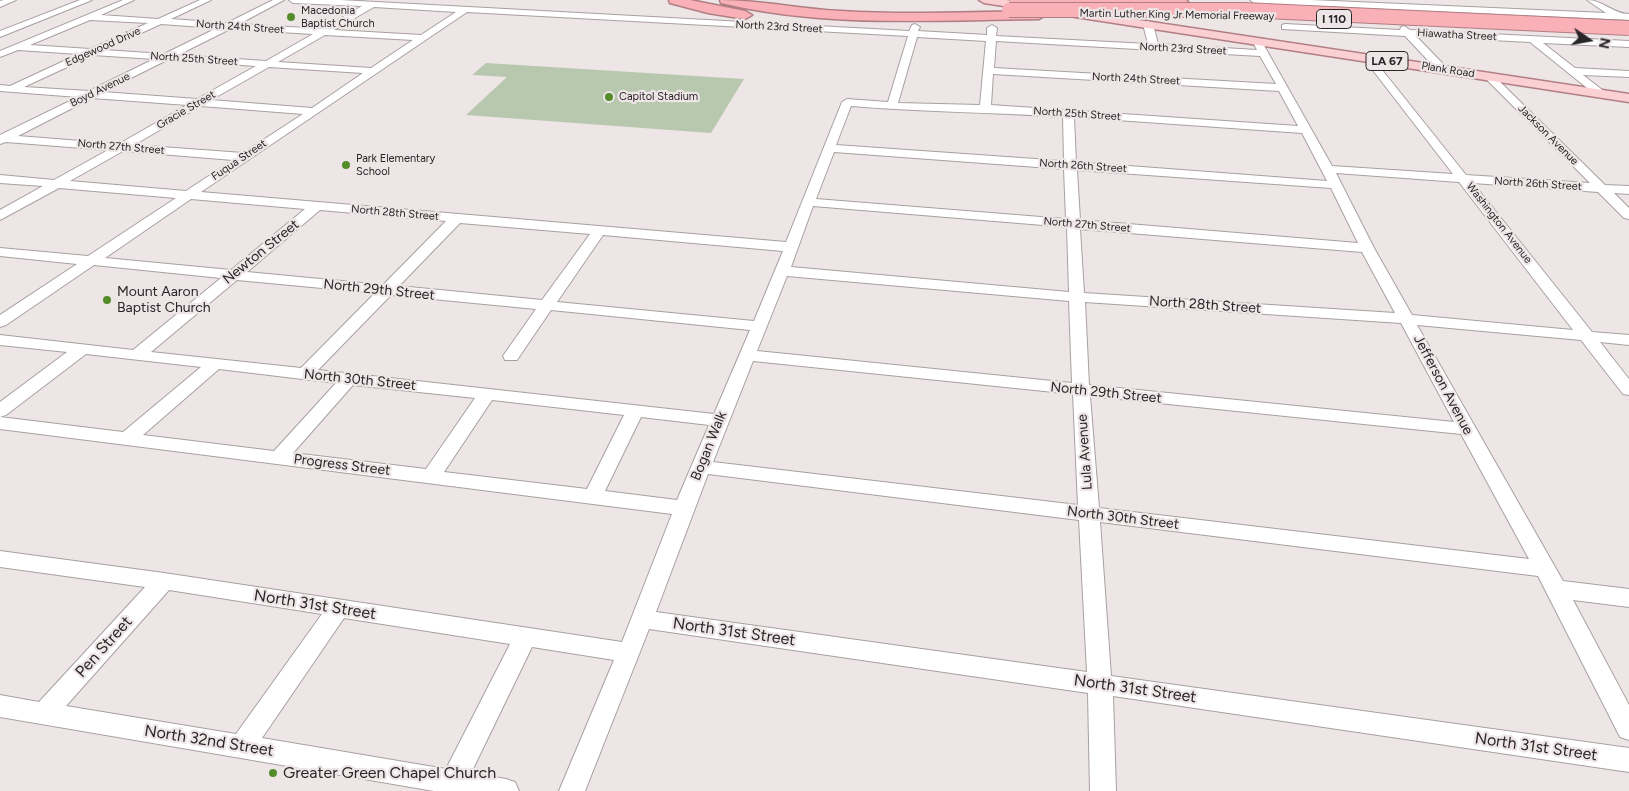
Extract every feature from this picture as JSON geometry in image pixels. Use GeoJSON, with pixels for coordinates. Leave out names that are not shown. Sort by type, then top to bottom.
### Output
{"type":"FeatureCollection","features":[{"type":"Feature","properties":{"kind":"highway"},"geometry":{"type":"LineString","coordinates":[[674,0],[717,10],[786,18],[913,18],[969,15]]}},
{"type":"Feature","properties":{"kind":"highway","name":"Martin Luther King Jr Memorial Freeway"},"geometry":{"type":"LineString","coordinates":[[726,0],[776,9],[829,14],[1248,15],[1629,33]]}},
{"type":"Feature","properties":{"kind":"highway","name":"Martin Luther King Jr Memorial Freeway"},"geometry":{"type":"LineString","coordinates":[[754,0],[806,7],[855,10],[1008,3],[1195,9],[1380,8],[1629,28]]}},
{"type":"Feature","properties":{"kind":"highway"},"geometry":{"type":"LineString","coordinates":[[1008,3],[1113,0],[1301,9],[1380,8]]}},
{"type":"Feature","properties":{"kind":"main road","name":"Plank Road"},"geometry":{"type":"LineString","coordinates":[[984,0],[1148,24]]}},
{"type":"Feature","properties":{"kind":"main road","name":"Plank Road"},"geometry":{"type":"LineString","coordinates":[[1008,3],[1148,24],[1261,47],[1301,48],[1628,99]]}},
{"type":"Feature","properties":{"kind":"street"},"geometry":{"type":"LineString","coordinates":[[0,4],[12,0]]}},
{"type":"Feature","properties":{"kind":"street"},"geometry":{"type":"LineString","coordinates":[[0,35],[88,0]]}},
{"type":"Feature","properties":{"kind":"street"},"geometry":{"type":"LineString","coordinates":[[0,54],[130,0]]}},
{"type":"Feature","properties":{"kind":"street","name":"Edgewood Drive"},"geometry":{"type":"LineString","coordinates":[[0,93],[5,88],[207,0]]}},
{"type":"Feature","properties":{"kind":"street","name":"Boyd Avenue"},"geometry":{"type":"LineString","coordinates":[[1,138],[280,0]]}},
{"type":"Feature","properties":{"kind":"street","name":"North 23rd Street"},"geometry":{"type":"LineString","coordinates":[[293,0],[464,10],[914,30],[991,38],[1071,39],[1154,48],[1261,47]]}},
{"type":"Feature","properties":{"kind":"street","name":"Fuqua Street"},"geometry":{"type":"LineString","coordinates":[[0,322],[186,195],[479,0]]}},
{"type":"Feature","properties":{"kind":"street"},"geometry":{"type":"LineString","coordinates":[[1254,0],[1380,8],[1629,17]]}},
{"type":"Feature","properties":{"kind":"street"},"geometry":{"type":"LineString","coordinates":[[1268,0],[1301,48]]}},
{"type":"Feature","properties":{"kind":"street"},"geometry":{"type":"LineString","coordinates":[[1484,0],[1601,94]]}},
{"type":"Feature","properties":{"kind":"street"},"geometry":{"type":"LineString","coordinates":[[1592,0],[1629,24]]}},
{"type":"Feature","properties":{"kind":"street","name":"Gracie Street"},"geometry":{"type":"LineString","coordinates":[[0,216],[322,32],[366,3]]}},
{"type":"Feature","properties":{"kind":"street"},"geometry":{"type":"LineString","coordinates":[[1380,8],[1408,33],[1442,69]]}},
{"type":"Feature","properties":{"kind":"street","name":"North 24th Street"},"geometry":{"type":"LineString","coordinates":[[89,17],[421,38]]}},
{"type":"Feature","properties":{"kind":"street"},"geometry":{"type":"LineString","coordinates":[[1148,24],[1154,48]]}},
{"type":"Feature","properties":{"kind":"street"},"geometry":{"type":"LineString","coordinates":[[985,108],[992,27]]}},
{"type":"Feature","properties":{"kind":"street","name":"Hiawatha Street"},"geometry":{"type":"LineString","coordinates":[[1285,27],[1629,44]]}},
{"type":"Feature","properties":{"kind":"street"},"geometry":{"type":"LineString","coordinates":[[892,106],[914,30]]}},
{"type":"Feature","properties":{"kind":"street"},"geometry":{"type":"LineString","coordinates":[[0,35],[37,39]]}},
{"type":"Feature","properties":{"kind":"street","name":"Jefferson Avenue"},"geometry":{"type":"LineString","coordinates":[[1261,47],[1328,169],[1367,248],[1556,589],[1629,729]]}},
{"type":"Feature","properties":{"kind":"street","name":"North 25th Street"},"geometry":{"type":"LineString","coordinates":[[16,48],[371,71]]}},
{"type":"Feature","properties":{"kind":"street","name":"Washington Avenue"},"geometry":{"type":"LineString","coordinates":[[1368,58],[1465,178],[1629,390]]}},
{"type":"Feature","properties":{"kind":"street","name":"North 24th Street"},"geometry":{"type":"LineString","coordinates":[[988,70],[1284,88]]}},
{"type":"Feature","properties":{"kind":"street"},"geometry":{"type":"LineString","coordinates":[[1573,72],[1629,74]]}},
{"type":"Feature","properties":{"kind":"street","name":"Jackson Avenue"},"geometry":{"type":"LineString","coordinates":[[1488,76],[1629,215]]}},
{"type":"Feature","properties":{"kind":"street"},"geometry":{"type":"LineString","coordinates":[[5,88],[312,111]]}},
{"type":"Feature","properties":{"kind":"street","name":"North 25th Street"},"geometry":{"type":"LineString","coordinates":[[847,102],[892,106],[985,108],[1307,130]]}},
{"type":"Feature","properties":{"kind":"street","name":"Bogan Walk"},"geometry":{"type":"LineString","coordinates":[[572,791],[629,653],[684,508],[782,270],[847,102]]}},
{"type":"Feature","properties":{"kind":"street","name":"Lula Avenue"},"geometry":{"type":"LineString","coordinates":[[1068,114],[1081,390],[1100,684],[1103,791]]}},
{"type":"Feature","properties":{"kind":"street","name":"North 27th Street"},"geometry":{"type":"LineString","coordinates":[[1,138],[243,157]]}},
{"type":"Feature","properties":{"kind":"street","name":"North 26th Street"},"geometry":{"type":"LineString","coordinates":[[830,148],[1336,185]]}},
{"type":"Feature","properties":{"kind":"street","name":"North 26th Street"},"geometry":{"type":"LineString","coordinates":[[1328,169],[1629,190]]}},
{"type":"Feature","properties":{"kind":"street","name":"North 28th Street"},"geometry":{"type":"LineString","coordinates":[[0,179],[790,247]]}},
{"type":"Feature","properties":{"kind":"street","name":"North 27th Street"},"geometry":{"type":"LineString","coordinates":[[807,202],[1367,248]]}},
{"type":"Feature","properties":{"kind":"street","name":"Newton Street"},"geometry":{"type":"LineString","coordinates":[[136,356],[317,206]]}},
{"type":"Feature","properties":{"kind":"street"},"geometry":{"type":"LineString","coordinates":[[304,375],[457,218]]}},
{"type":"Feature","properties":{"kind":"street"},"geometry":{"type":"LineString","coordinates":[[511,356],[599,231]]}},
{"type":"Feature","properties":{"kind":"street","name":"North 29th Street"},"geometry":{"type":"LineString","coordinates":[[0,252],[547,307],[758,326]]}},
{"type":"Feature","properties":{"kind":"street","name":"North 28th Street"},"geometry":{"type":"LineString","coordinates":[[782,270],[1077,297],[1408,319],[1629,340]]}},
{"type":"Feature","properties":{"kind":"street","name":"North 30th Street"},"geometry":{"type":"LineString","coordinates":[[0,340],[720,420]]}},
{"type":"Feature","properties":{"kind":"street"},"geometry":{"type":"LineString","coordinates":[[0,410],[81,350]]}},
{"type":"Feature","properties":{"kind":"street","name":"North 29th Street"},"geometry":{"type":"LineString","coordinates":[[747,354],[1466,429]]}},
{"type":"Feature","properties":{"kind":"street"},"geometry":{"type":"LineString","coordinates":[[127,440],[214,365]]}},
{"type":"Feature","properties":{"kind":"street"},"geometry":{"type":"LineString","coordinates":[[278,458],[349,379]]}},
{"type":"Feature","properties":{"kind":"street"},"geometry":{"type":"LineString","coordinates":[[431,476],[487,394]]}},
{"type":"Feature","properties":{"kind":"street"},"geometry":{"type":"LineString","coordinates":[[593,496],[635,410]]}},
{"type":"Feature","properties":{"kind":"street","name":"Progress Street"},"geometry":{"type":"LineString","coordinates":[[0,423],[684,508]]}},
{"type":"Feature","properties":{"kind":"street","name":"North 30th Street"},"geometry":{"type":"LineString","coordinates":[[701,467],[1545,569]]}},
{"type":"Feature","properties":{"kind":"street","name":"North 31st Street"},"geometry":{"type":"LineString","coordinates":[[0,559],[526,636],[629,653]]}},
{"type":"Feature","properties":{"kind":"street","name":"Pen Street"},"geometry":{"type":"LineString","coordinates":[[44,713],[164,582]]}},
{"type":"Feature","properties":{"kind":"street"},"geometry":{"type":"LineString","coordinates":[[1556,589],[1629,598]]}},
{"type":"Feature","properties":{"kind":"street"},"geometry":{"type":"LineString","coordinates":[[242,746],[338,609]]}},
{"type":"Feature","properties":{"kind":"street","name":"North 31st Street"},"geometry":{"type":"LineString","coordinates":[[642,619],[1629,760]]}},
{"type":"Feature","properties":{"kind":"street"},"geometry":{"type":"LineString","coordinates":[[453,782],[526,636]]}},
{"type":"Feature","properties":{"kind":"street","name":"North 32nd Street"},"geometry":{"type":"LineString","coordinates":[[0,706],[506,791]]}},
{"type":"Feature","properties":{"kind":"green space","name":"Capitol Stadium"},"geometry":{"type":"Polygon","coordinates":[[[486,63],[744,79],[711,133],[466,115],[507,77],[472,75],[486,63]]]}},
{"type":"Feature","properties":{"kind":"place","name":"Macedonia Baptist Church"},"geometry":{"type":"Point","coordinates":[291,17]}},
{"type":"Feature","properties":{"kind":"place","name":"Capitol Stadium"},"geometry":{"type":"Point","coordinates":[609,97]}},
{"type":"Feature","properties":{"kind":"place","name":"Park Elementary School"},"geometry":{"type":"Point","coordinates":[346,165]}},
{"type":"Feature","properties":{"kind":"place","name":"Mount Aaron Baptist Church"},"geometry":{"type":"Point","coordinates":[107,300]}},
{"type":"Feature","properties":{"kind":"place","name":"Greater Green Chapel Church"},"geometry":{"type":"Point","coordinates":[273,773]}}]}
